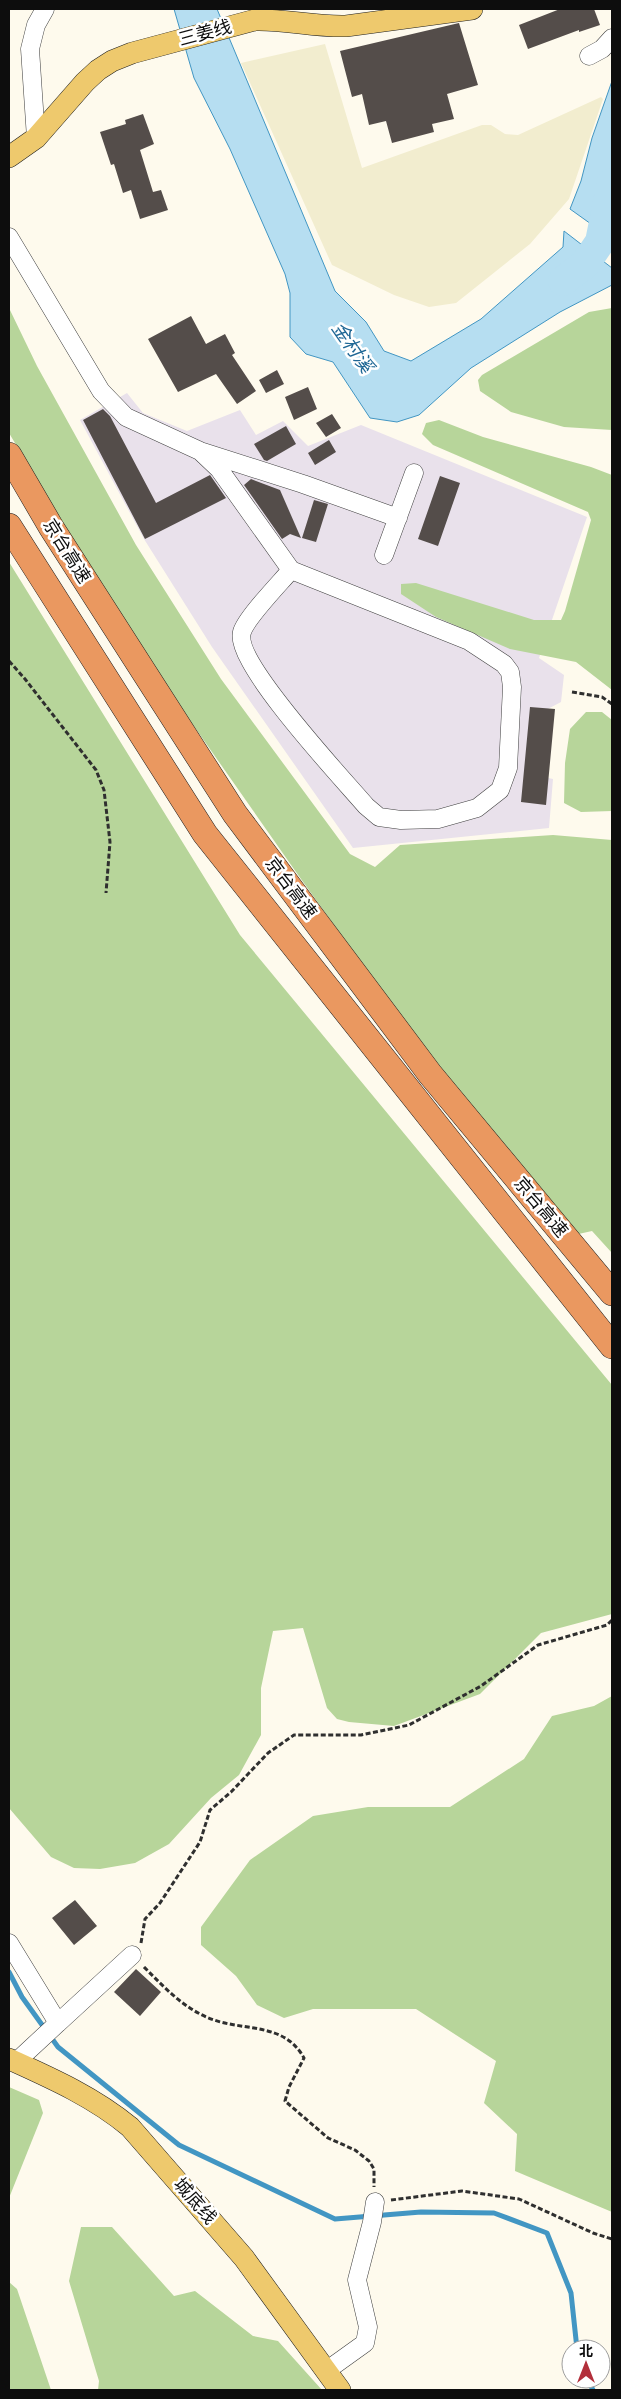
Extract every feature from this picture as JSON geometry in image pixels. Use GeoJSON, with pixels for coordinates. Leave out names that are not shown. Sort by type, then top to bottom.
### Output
{"type":"FeatureCollection","features":[{"type":"Feature","properties":{"kind":"highway","name":"京台高速"},"geometry":{"type":"LineString","coordinates":[[9,455],[51,527],[235,814],[430,1074],[612,1293]]}},
{"type":"Feature","properties":{"kind":"highway","name":"京台高速"},"geometry":{"type":"LineString","coordinates":[[9,526],[204,834],[612,1346]]}},
{"type":"Feature","properties":{"kind":"main road","name":"三姜线"},"geometry":{"type":"LineString","coordinates":[[9,157],[36,138],[98,70],[112,61],[132,53],[255,20],[346,26],[472,9]]}},
{"type":"Feature","properties":{"kind":"main road","name":"城底线"},"geometry":{"type":"LineString","coordinates":[[12,2060],[60,2083],[110,2111],[130,2127],[244,2258],[340,2390]]}},
{"type":"Feature","properties":{"kind":"street"},"geometry":{"type":"LineString","coordinates":[[36,138],[30,49],[36,25],[45,9]]}},
{"type":"Feature","properties":{"kind":"street"},"geometry":{"type":"LineString","coordinates":[[589,56],[602,49],[612,38]]}},
{"type":"Feature","properties":{"kind":"street"},"geometry":{"type":"LineString","coordinates":[[9,237],[101,391],[126,417],[200,451],[303,484],[398,518]]}},
{"type":"Feature","properties":{"kind":"street"},"geometry":{"type":"LineString","coordinates":[[200,451],[219,468],[291,570],[469,641],[504,664],[510,672],[512,687],[508,768],[500,790],[477,808],[438,819],[401,820],[378,817],[366,806],[276,701],[246,656],[240,641],[244,626],[291,570]]}},
{"type":"Feature","properties":{"kind":"street"},"geometry":{"type":"LineString","coordinates":[[384,555],[414,473]]}},
{"type":"Feature","properties":{"kind":"street"},"geometry":{"type":"LineString","coordinates":[[9,1943],[58,2023]]}},
{"type":"Feature","properties":{"kind":"street"},"geometry":{"type":"LineString","coordinates":[[12,2060],[58,2023],[132,1955]]}},
{"type":"Feature","properties":{"kind":"street"},"geometry":{"type":"LineString","coordinates":[[326,2371],[366,2343],[368,2327],[357,2280],[372,2222],[375,2202]]}},
{"type":"Feature","properties":{"kind":"path"},"geometry":{"type":"LineString","coordinates":[[9,661],[96,770],[102,783],[108,810],[110,842],[106,893]]}},
{"type":"Feature","properties":{"kind":"path"},"geometry":{"type":"LineString","coordinates":[[572,692],[602,697],[612,704]]}},
{"type":"Feature","properties":{"kind":"path"},"geometry":{"type":"LineString","coordinates":[[612,1620],[607,1625],[538,1645],[481,1686],[409,1725],[361,1735],[294,1735],[268,1753],[231,1792],[210,1810],[200,1842],[160,1903],[145,1919],[142,1942],[132,1955],[180,2003],[214,2020],[272,2030],[301,2052],[304,2058],[289,2087],[286,2100],[328,2138],[355,2150],[369,2160],[374,2169],[375,2202],[462,2191],[519,2199],[593,2233],[612,2239]]}},
{"type":"Feature","properties":{"kind":"shaded area"},"geometry":{"type":"Polygon","coordinates":[[[325,44],[362,168],[482,125],[491,125],[505,134],[518,135],[601,97],[603,99],[569,199],[530,244],[456,303],[429,307],[394,295],[332,265],[241,63],[325,44]]]}},
{"type":"Feature","properties":{"kind":"shaded area"},"geometry":{"type":"Polygon","coordinates":[[[127,393],[143,413],[187,431],[240,410],[256,435],[283,421],[308,446],[361,425],[587,517],[539,658],[564,675],[561,702],[542,712],[539,776],[553,779],[549,828],[353,848],[212,647],[144,539],[80,420],[127,393]]]}},
{"type":"Feature","properties":{"kind":"green space"},"geometry":{"type":"Polygon","coordinates":[[[9,308],[37,366],[136,545],[221,679],[350,854],[375,867],[400,845],[553,835],[612,840],[612,1253],[592,1231],[574,1235],[392,1006],[170,692],[70,535],[9,433],[9,308]]]}},
{"type":"Feature","properties":{"kind":"green space"},"geometry":{"type":"Polygon","coordinates":[[[612,308],[612,430],[564,427],[511,412],[480,391],[478,380],[482,375],[589,312],[612,308]]]}},
{"type":"Feature","properties":{"kind":"green space"},"geometry":{"type":"Polygon","coordinates":[[[439,420],[483,437],[591,467],[612,475],[612,690],[576,662],[510,649],[436,617],[401,594],[401,584],[416,583],[534,620],[561,620],[591,520],[588,512],[433,445],[422,434],[426,423],[439,420]]]}},
{"type":"Feature","properties":{"kind":"green space"},"geometry":{"type":"Polygon","coordinates":[[[9,562],[240,935],[612,1385],[612,1614],[541,1633],[480,1694],[394,1726],[349,1722],[337,1719],[327,1708],[303,1628],[273,1631],[261,1688],[261,1735],[239,1775],[211,1798],[169,1844],[135,1863],[100,1869],[74,1868],[51,1857],[9,1808],[9,562]]]}},
{"type":"Feature","properties":{"kind":"green space"},"geometry":{"type":"Polygon","coordinates":[[[586,712],[602,712],[612,720],[612,811],[581,812],[564,803],[565,763],[570,729],[586,712]]]}},
{"type":"Feature","properties":{"kind":"green space"},"geometry":{"type":"Polygon","coordinates":[[[612,1696],[612,2212],[515,2171],[517,2134],[484,2103],[496,2061],[416,2009],[313,2009],[284,2018],[257,2005],[236,1976],[201,1945],[201,1927],[250,1860],[313,1816],[368,1807],[450,1807],[524,1759],[552,1716],[594,1706],[612,1696]]]}},
{"type":"Feature","properties":{"kind":"green space"},"geometry":{"type":"Polygon","coordinates":[[[9,2087],[39,2100],[43,2113],[9,2198],[9,2087]]]}},
{"type":"Feature","properties":{"kind":"green space"},"geometry":{"type":"Polygon","coordinates":[[[81,2227],[112,2227],[174,2296],[195,2291],[253,2336],[278,2341],[322,2390],[98,2390],[99,2381],[69,2281],[81,2227]]]}},
{"type":"Feature","properties":{"kind":"green space"},"geometry":{"type":"Polygon","coordinates":[[[9,2282],[17,2289],[51,2390],[9,2390],[9,2282]]]}},
{"type":"Feature","properties":{"kind":"water"},"geometry":{"type":"Polygon","coordinates":[[[174,9],[217,9],[335,291],[366,322],[384,351],[411,361],[481,319],[563,247],[564,231],[612,268],[612,285],[560,312],[471,368],[419,415],[397,422],[370,418],[333,362],[306,354],[290,337],[290,293],[285,274],[230,149],[194,78],[174,9]]]}},
{"type":"Feature","properties":{"kind":"water"},"geometry":{"type":"Polygon","coordinates":[[[612,81],[612,239],[570,209],[581,181],[592,138],[612,81]]]}},
{"type":"Feature","properties":{"kind":"building"},"geometry":{"type":"Polygon","coordinates":[[[560,9],[594,9],[600,25],[579,32],[579,30],[528,49],[519,25],[560,9]]]}},
{"type":"Feature","properties":{"kind":"building"},"geometry":{"type":"Polygon","coordinates":[[[459,23],[478,85],[447,94],[454,119],[432,124],[434,132],[392,143],[386,121],[369,125],[362,94],[352,97],[340,51],[459,23]]]}},
{"type":"Feature","properties":{"kind":"building"},"geometry":{"type":"Polygon","coordinates":[[[143,114],[154,144],[140,150],[153,192],[161,190],[168,210],[140,219],[131,190],[123,193],[114,164],[111,165],[100,132],[126,124],[125,120],[143,114]]]}},
{"type":"Feature","properties":{"kind":"building"},"geometry":{"type":"Polygon","coordinates":[[[191,316],[206,344],[225,334],[235,353],[232,355],[256,391],[237,404],[216,374],[178,392],[148,339],[191,316]]]}},
{"type":"Feature","properties":{"kind":"building"},"geometry":{"type":"Polygon","coordinates":[[[277,370],[284,384],[266,393],[259,380],[277,370]]]}},
{"type":"Feature","properties":{"kind":"building"},"geometry":{"type":"Polygon","coordinates":[[[308,387],[317,409],[294,420],[285,397],[308,387]]]}},
{"type":"Feature","properties":{"kind":"building"},"geometry":{"type":"Polygon","coordinates":[[[103,409],[110,416],[156,503],[210,475],[226,498],[145,539],[83,420],[103,409]]]}},
{"type":"Feature","properties":{"kind":"building"},"geometry":{"type":"Polygon","coordinates":[[[332,414],[341,428],[326,437],[316,423],[332,414]]]}},
{"type":"Feature","properties":{"kind":"building"},"geometry":{"type":"Polygon","coordinates":[[[286,426],[296,444],[267,461],[264,460],[254,444],[286,426]]]}},
{"type":"Feature","properties":{"kind":"building"},"geometry":{"type":"Polygon","coordinates":[[[329,440],[336,452],[315,465],[308,453],[329,440]]]}},
{"type":"Feature","properties":{"kind":"building"},"geometry":{"type":"Polygon","coordinates":[[[440,476],[460,483],[438,546],[418,539],[440,476]]]}},
{"type":"Feature","properties":{"kind":"building"},"geometry":{"type":"Polygon","coordinates":[[[251,479],[280,490],[301,538],[290,534],[282,539],[244,485],[251,479]]]}},
{"type":"Feature","properties":{"kind":"building"},"geometry":{"type":"Polygon","coordinates":[[[314,500],[328,504],[316,542],[302,538],[314,500]]]}},
{"type":"Feature","properties":{"kind":"building"},"geometry":{"type":"Polygon","coordinates":[[[530,707],[555,709],[546,805],[521,802],[530,707]]]}},
{"type":"Feature","properties":{"kind":"building"},"geometry":{"type":"Polygon","coordinates":[[[75,1900],[97,1926],[74,1945],[52,1918],[75,1900]]]}},
{"type":"Feature","properties":{"kind":"building"},"geometry":{"type":"Polygon","coordinates":[[[136,1969],[161,1992],[140,2016],[114,1992],[136,1969]]]}},
{"type":"Feature","properties":{"kind":"waterway","name":"金村溪"},"geometry":{"type":"LineString","coordinates":[[563,281],[585,264],[600,242],[612,183]]}},
{"type":"Feature","properties":{"kind":"waterway"},"geometry":{"type":"LineString","coordinates":[[9,1972],[22,1997],[58,2047],[179,2145],[335,2219],[421,2212],[494,2213],[547,2233],[571,2293],[576,2339]]}}]}
